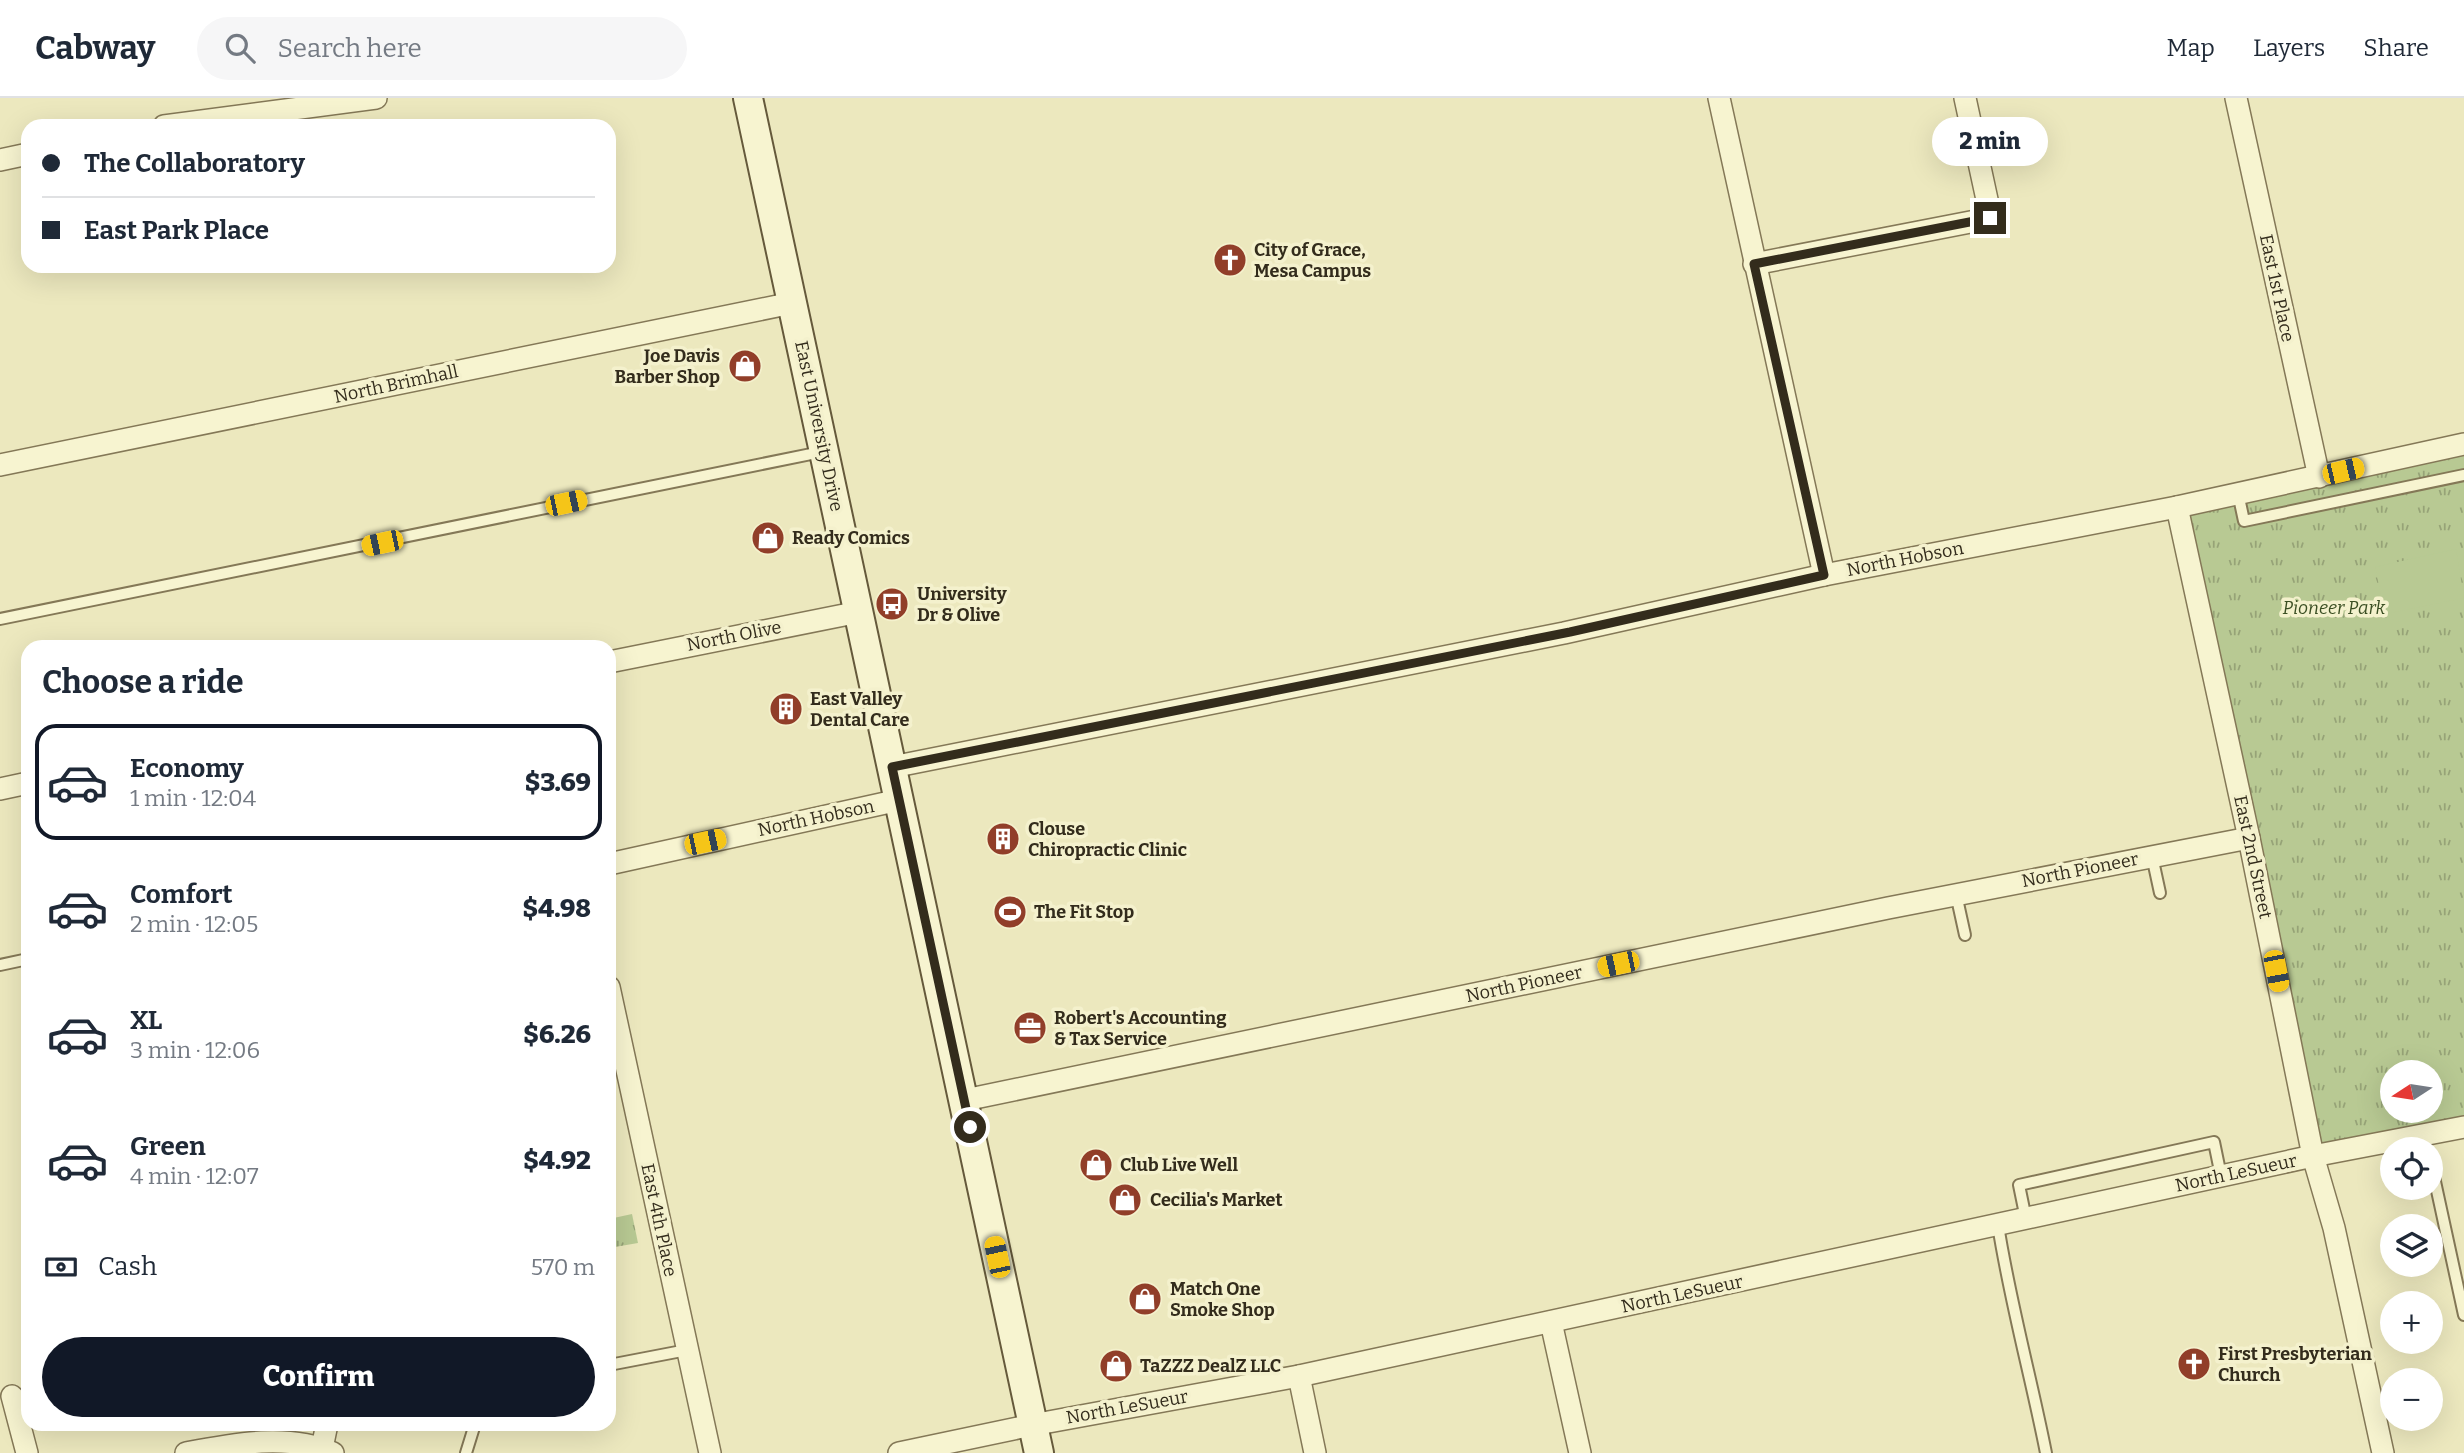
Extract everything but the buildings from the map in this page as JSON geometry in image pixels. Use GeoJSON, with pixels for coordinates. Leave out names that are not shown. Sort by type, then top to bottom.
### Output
{"type":"FeatureCollection","features":[{"type":"Feature","properties":{"kind":"main road","name":"East University Drive"},"geometry":{"type":"LineString","coordinates":[[748,98],[965,1100],[1038,1453]]}},
{"type":"Feature","properties":{"kind":"street"},"geometry":{"type":"LineString","coordinates":[[217,119],[376,98]]}},
{"type":"Feature","properties":{"kind":"street"},"geometry":{"type":"LineString","coordinates":[[1719,98],[1824,575]]}},
{"type":"Feature","properties":{"kind":"street"},"geometry":{"type":"LineString","coordinates":[[1754,264],[1990,218],[1965,98]]}},
{"type":"Feature","properties":{"kind":"street","name":"East 1st Place"},"geometry":{"type":"LineString","coordinates":[[2236,98],[2319,477]]}},
{"type":"Feature","properties":{"kind":"street"},"geometry":{"type":"LineString","coordinates":[[0,160],[21,156]]}},
{"type":"Feature","properties":{"kind":"street","name":"North Brimhall"},"geometry":{"type":"LineString","coordinates":[[0,465],[792,303]]}},
{"type":"Feature","properties":{"kind":"street","name":"North Hobson"},"geometry":{"type":"LineString","coordinates":[[892,767],[1551,636],[1824,575],[2177,507],[2464,444]]}},
{"type":"Feature","properties":{"kind":"street","name":"East 2nd Street"},"geometry":{"type":"LineString","coordinates":[[2177,507],[2249,838],[2313,1156],[2334,1228],[2383,1453]]}},
{"type":"Feature","properties":{"kind":"street","name":"North Olive"},"geometry":{"type":"LineString","coordinates":[[616,661],[859,611]]}},
{"type":"Feature","properties":{"kind":"street"},"geometry":{"type":"LineString","coordinates":[[0,789],[21,784]]}},
{"type":"Feature","properties":{"kind":"street","name":"North Hobson"},"geometry":{"type":"LineString","coordinates":[[616,861],[899,800]]}},
{"type":"Feature","properties":{"kind":"street","name":"North Pioneer"},"geometry":{"type":"LineString","coordinates":[[965,1100],[1956,894],[2249,838]]}},
{"type":"Feature","properties":{"kind":"street","name":"East 4th Place"},"geometry":{"type":"LineString","coordinates":[[616,1019],[710,1453]]}},
{"type":"Feature","properties":{"kind":"street","name":"North LeSueur"},"geometry":{"type":"LineString","coordinates":[[2439,1137],[2464,1127]]}},
{"type":"Feature","properties":{"kind":"street","name":"North LeSueur"},"geometry":{"type":"LineString","coordinates":[[899,1453],[1032,1425],[1300,1376],[2313,1156],[2380,1148]]}},
{"type":"Feature","properties":{"kind":"street"},"geometry":{"type":"LineString","coordinates":[[1551,1322],[1580,1453]]}},
{"type":"Feature","properties":{"kind":"street"},"geometry":{"type":"LineString","coordinates":[[1300,1376],[1315,1453]]}},
{"type":"Feature","properties":{"kind":"street"},"geometry":{"type":"LineString","coordinates":[[12,1396],[21,1430]]}},
{"type":"Feature","properties":{"kind":"street"},"geometry":{"type":"LineString","coordinates":[[21,1431],[27,1453]]}},
{"type":"Feature","properties":{"kind":"street"},"geometry":{"type":"LineString","coordinates":[[186,1453],[232,1444],[271,1442],[328,1451],[327,1431]]}},
{"type":"Feature","properties":{"kind":"lane"},"geometry":{"type":"LineString","coordinates":[[0,620],[824,452]]}},
{"type":"Feature","properties":{"kind":"lane"},"geometry":{"type":"LineString","coordinates":[[2238,493],[2244,521],[2464,475]]}},
{"type":"Feature","properties":{"kind":"lane"},"geometry":{"type":"LineString","coordinates":[[2152,856],[2160,893]]}},
{"type":"Feature","properties":{"kind":"lane"},"geometry":{"type":"LineString","coordinates":[[1956,894],[1965,935]]}},
{"type":"Feature","properties":{"kind":"lane"},"geometry":{"type":"LineString","coordinates":[[0,964],[21,960]]}},
{"type":"Feature","properties":{"kind":"lane"},"geometry":{"type":"LineString","coordinates":[[2026,1219],[2019,1185],[2214,1142],[2221,1176]]}},
{"type":"Feature","properties":{"kind":"lane"},"geometry":{"type":"LineString","coordinates":[[2439,1200],[2464,1315]]}},
{"type":"Feature","properties":{"kind":"lane"},"geometry":{"type":"LineString","coordinates":[[1998,1226],[2010,1299],[2024,1344],[2046,1453]]}},
{"type":"Feature","properties":{"kind":"lane"},"geometry":{"type":"LineString","coordinates":[[616,1364],[687,1350]]}},
{"type":"Feature","properties":{"kind":"lane"},"geometry":{"type":"LineString","coordinates":[[466,1453],[473,1431]]}},
{"type":"Feature","properties":{"kind":"green space","name":"Pioneer Park"},"geometry":{"type":"Polygon","coordinates":[[[2464,444],[2464,1127],[2412,1137],[2380,1137],[2380,1143],[2313,1156],[2177,507],[2464,444]]]}},
{"type":"Feature","properties":{"kind":"green space"},"geometry":{"type":"Polygon","coordinates":[[[2456,549],[2464,598],[2385,614],[2375,567],[2456,549]]]}},
{"type":"Feature","properties":{"kind":"green space"},"geometry":{"type":"Polygon","coordinates":[[[632,1214],[638,1243],[616,1247],[616,1217],[632,1214]]]}},
{"type":"Feature","properties":{"kind":"place","name":"City of Grace, Mesa Campus"},"geometry":{"type":"Point","coordinates":[1230,260]}},
{"type":"Feature","properties":{"kind":"place","name":"Joe Davis Barber Shop"},"geometry":{"type":"Point","coordinates":[745,366]}},
{"type":"Feature","properties":{"kind":"place","name":"Ready Comics"},"geometry":{"type":"Point","coordinates":[768,538]}},
{"type":"Feature","properties":{"kind":"place","name":"University Dr & Olive"},"geometry":{"type":"Point","coordinates":[892,604]}},
{"type":"Feature","properties":{"kind":"place","name":"East Valley Dental Care"},"geometry":{"type":"Point","coordinates":[786,709]}},
{"type":"Feature","properties":{"kind":"place","name":"Clouse Chiropractic Clinic"},"geometry":{"type":"Point","coordinates":[1003,839]}},
{"type":"Feature","properties":{"kind":"place","name":"The Fit Stop"},"geometry":{"type":"Point","coordinates":[1010,912]}},
{"type":"Feature","properties":{"kind":"place","name":"Robert's Accounting & Tax Service"},"geometry":{"type":"Point","coordinates":[1030,1028]}},
{"type":"Feature","properties":{"kind":"place","name":"Club Live Well"},"geometry":{"type":"Point","coordinates":[1096,1165]}},
{"type":"Feature","properties":{"kind":"place","name":"Cecilia's Market"},"geometry":{"type":"Point","coordinates":[1125,1200]}},
{"type":"Feature","properties":{"kind":"place","name":"Match One Smoke Shop"},"geometry":{"type":"Point","coordinates":[1145,1299]}},
{"type":"Feature","properties":{"kind":"place","name":"First Presbyterian Church"},"geometry":{"type":"Point","coordinates":[2194,1364]}},
{"type":"Feature","properties":{"kind":"place","name":"TaZZZ DealZ LLC"},"geometry":{"type":"Point","coordinates":[1116,1366]}},
{"type":"Feature","properties":{"kind":"route"},"geometry":{"type":"LineString","coordinates":[[970,1127],[892,767],[1570,632],[1824,575],[1754,264],[1990,218]]}}]}
